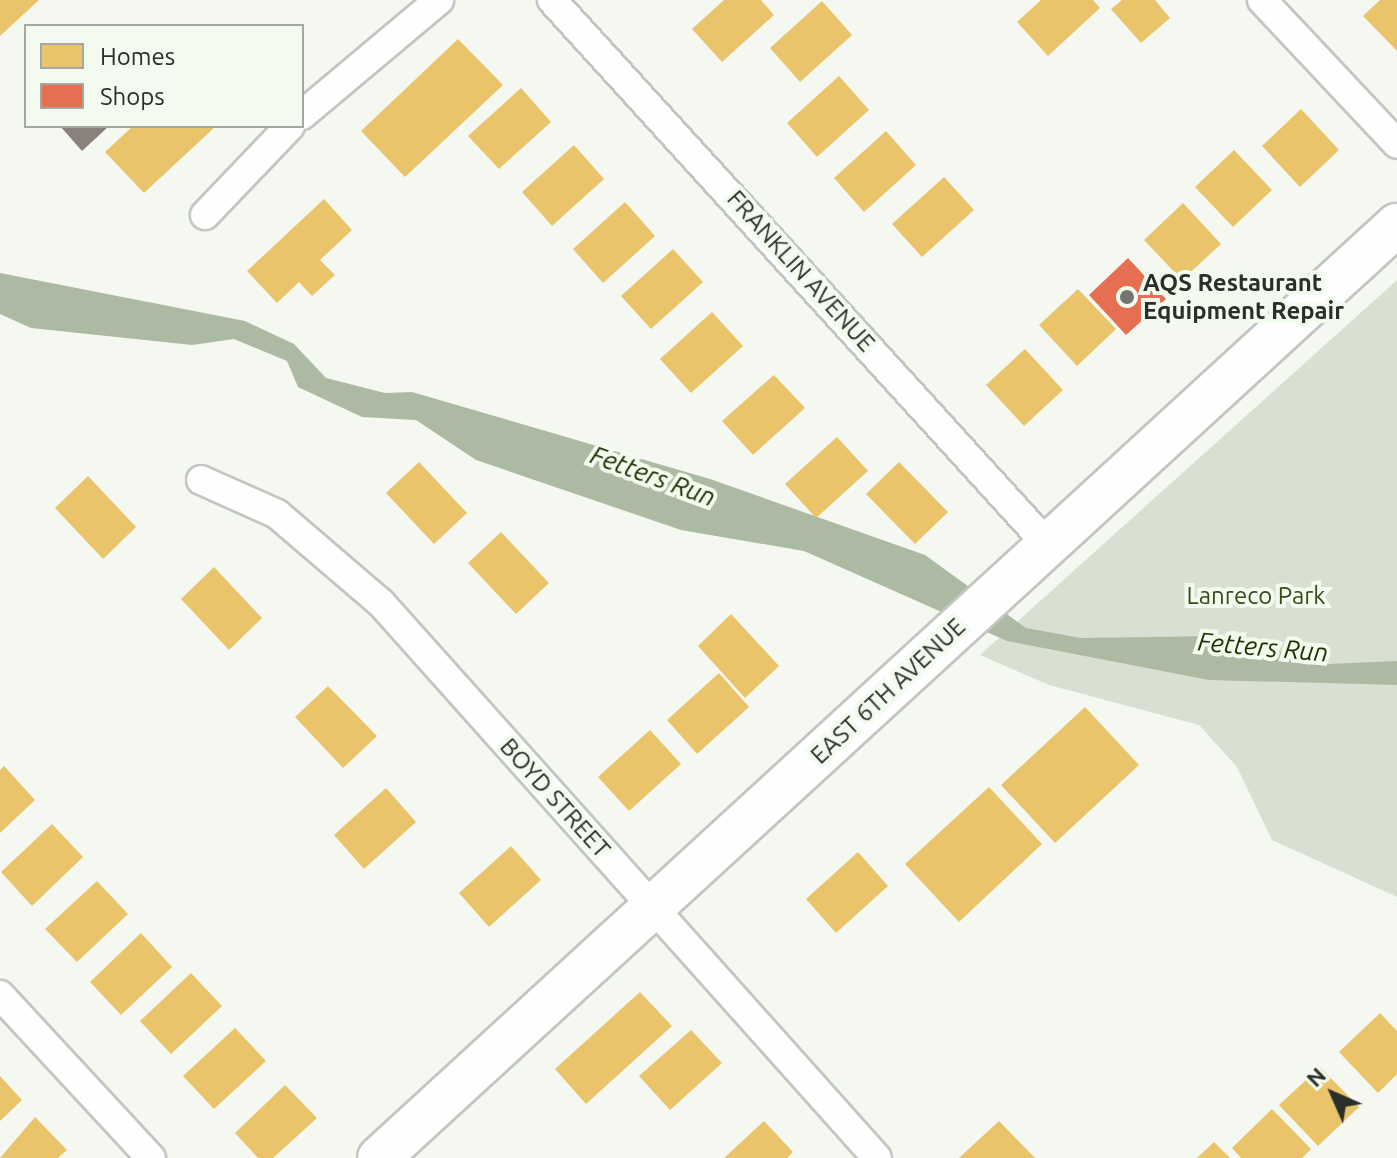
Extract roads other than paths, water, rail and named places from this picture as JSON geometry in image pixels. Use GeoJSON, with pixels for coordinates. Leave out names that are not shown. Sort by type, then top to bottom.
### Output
{"type":"FeatureCollection","features":[{"type":"Feature","properties":{"kind":"street"},"geometry":{"type":"LineString","coordinates":[[304,113],[439,0]]}},
{"type":"Feature","properties":{"kind":"street","name":"FRANKLIN AVENUE"},"geometry":{"type":"LineString","coordinates":[[552,0],[1033,558]]}},
{"type":"Feature","properties":{"kind":"street"},"geometry":{"type":"LineString","coordinates":[[1262,0],[1397,144]]}},
{"type":"Feature","properties":{"kind":"street"},"geometry":{"type":"LineString","coordinates":[[205,215],[288,128]]}},
{"type":"Feature","properties":{"kind":"street","name":"EAST 6TH AVENUE"},"geometry":{"type":"LineString","coordinates":[[379,1158],[1397,225]]}},
{"type":"Feature","properties":{"kind":"street","name":"BOYD STREET"},"geometry":{"type":"LineString","coordinates":[[201,480],[277,514],[342,564],[877,1158]]}},
{"type":"Feature","properties":{"kind":"street"},"geometry":{"type":"LineString","coordinates":[[0,995],[151,1158]]}},
{"type":"Feature","properties":{"kind":"water","name":"Fetters Run"},"geometry":{"type":"Polygon","coordinates":[[[0,273],[245,321],[294,344],[326,378],[385,393],[412,392],[710,479],[925,555],[1026,628],[1081,638],[1218,636],[1329,664],[1397,661],[1397,685],[1209,680],[1007,641],[804,551],[681,530],[476,460],[416,420],[362,417],[298,387],[287,361],[234,339],[192,345],[31,328],[0,314],[0,273]]]}},
{"type":"Feature","properties":{"kind":"place","name":"AQS Restaurant Equipment Repair"},"geometry":{"type":"Point","coordinates":[1127,297]}},
{"type":"Feature","properties":{"kind":"park label","name":"Lanreco Park"},"geometry":{"type":"Point","coordinates":[1256,596]}}]}
